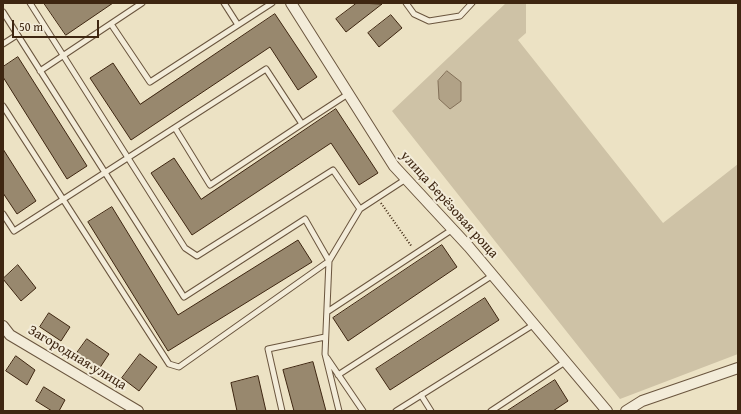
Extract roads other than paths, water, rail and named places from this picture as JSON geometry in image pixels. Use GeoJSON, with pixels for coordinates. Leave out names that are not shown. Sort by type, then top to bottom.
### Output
{"type":"FeatureCollection","features":[{"type":"Feature","properties":{"kind":"street","name":"улица Берёзовая роща"},"geometry":{"type":"LineString","coordinates":[[291,3],[394,166],[453,229],[607,411]]}},
{"type":"Feature","properties":{"kind":"street","name":"Загородная улица"},"geometry":{"type":"LineString","coordinates":[[3,326],[10,335],[138,411]]}},
{"type":"Feature","properties":{"kind":"street"},"geometry":{"type":"LineString","coordinates":[[626,411],[644,406],[738,368]]}},
{"type":"Feature","properties":{"kind":"lane"},"geometry":{"type":"LineString","coordinates":[[30,3],[185,248],[197,256],[332,170],[360,209]]}},
{"type":"Feature","properties":{"kind":"lane"},"geometry":{"type":"LineString","coordinates":[[40,71],[142,3]]}},
{"type":"Feature","properties":{"kind":"lane"},"geometry":{"type":"LineString","coordinates":[[224,3],[238,25]]}},
{"type":"Feature","properties":{"kind":"lane"},"geometry":{"type":"LineString","coordinates":[[111,24],[150,82],[272,3]]}},
{"type":"Feature","properties":{"kind":"lane"},"geometry":{"type":"LineString","coordinates":[[406,3],[414,14],[429,21],[460,16],[472,3]]}},
{"type":"Feature","properties":{"kind":"lane"},"geometry":{"type":"LineString","coordinates":[[3,12],[184,297],[305,219],[329,261],[325,354],[339,411]]}},
{"type":"Feature","properties":{"kind":"lane"},"geometry":{"type":"LineString","coordinates":[[3,44],[17,35]]}},
{"type":"Feature","properties":{"kind":"lane"},"geometry":{"type":"LineString","coordinates":[[3,214],[14,231],[266,69],[302,124]]}},
{"type":"Feature","properties":{"kind":"lane"},"geometry":{"type":"LineString","coordinates":[[175,128],[210,185],[348,94]]}},
{"type":"Feature","properties":{"kind":"lane"},"geometry":{"type":"LineString","coordinates":[[3,106],[169,364],[179,367],[329,261],[360,209],[406,179]]}},
{"type":"Feature","properties":{"kind":"lane"},"geometry":{"type":"LineString","coordinates":[[327,312],[453,229]]}},
{"type":"Feature","properties":{"kind":"lane"},"geometry":{"type":"LineString","coordinates":[[338,375],[492,275]]}},
{"type":"Feature","properties":{"kind":"lane"},"geometry":{"type":"LineString","coordinates":[[396,411],[533,325]]}},
{"type":"Feature","properties":{"kind":"lane"},"geometry":{"type":"LineString","coordinates":[[282,411],[268,349],[325,337]]}},
{"type":"Feature","properties":{"kind":"lane"},"geometry":{"type":"LineString","coordinates":[[325,354],[363,411]]}},
{"type":"Feature","properties":{"kind":"lane"},"geometry":{"type":"LineString","coordinates":[[491,411],[565,362]]}},
{"type":"Feature","properties":{"kind":"lane"},"geometry":{"type":"LineString","coordinates":[[421,395],[431,411]]}}]}
